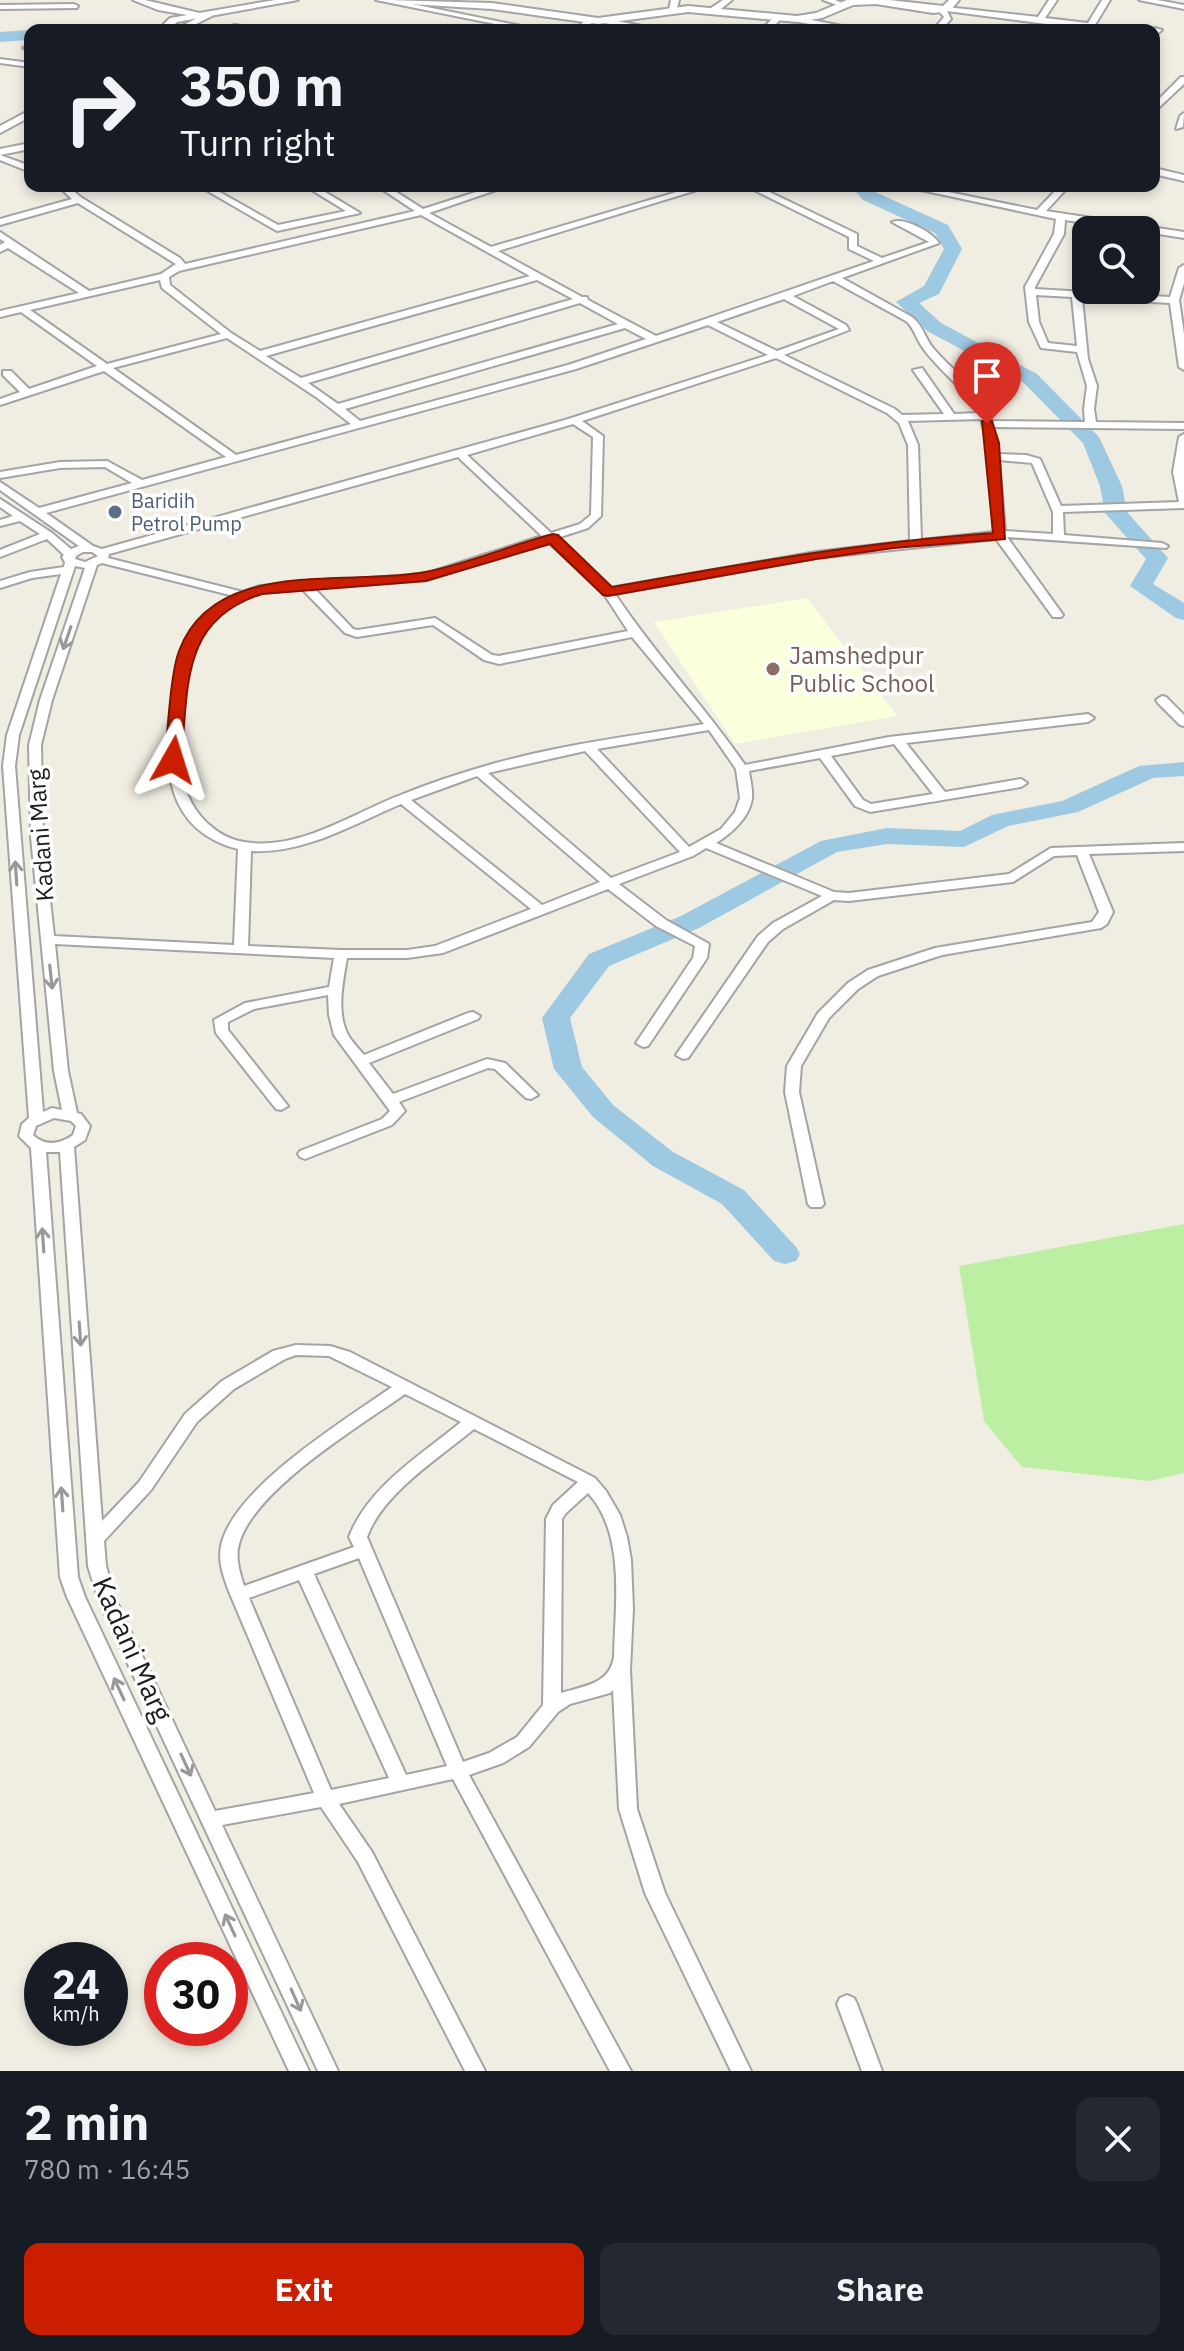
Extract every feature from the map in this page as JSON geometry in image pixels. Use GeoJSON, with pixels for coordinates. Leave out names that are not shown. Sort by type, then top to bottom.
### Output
{"type":"FeatureCollection","features":[{"type":"Feature","properties":{"kind":"street"},"geometry":{"type":"LineString","coordinates":[[137,0],[206,21]]}},
{"type":"Feature","properties":{"kind":"street"},"geometry":{"type":"LineString","coordinates":[[190,24],[271,1],[293,0]]}},
{"type":"Feature","properties":{"kind":"street"},"geometry":{"type":"LineString","coordinates":[[380,0],[487,24]]}},
{"type":"Feature","properties":{"kind":"street"},"geometry":{"type":"LineString","coordinates":[[392,0],[492,6],[622,24]]}},
{"type":"Feature","properties":{"kind":"street"},"geometry":{"type":"LineString","coordinates":[[714,10],[728,0]]}},
{"type":"Feature","properties":{"kind":"street"},"geometry":{"type":"LineString","coordinates":[[827,0],[840,4],[876,1],[910,3],[1065,24]]}},
{"type":"Feature","properties":{"kind":"street"},"geometry":{"type":"LineString","coordinates":[[944,10],[954,0]]}},
{"type":"Feature","properties":{"kind":"street"},"geometry":{"type":"LineString","coordinates":[[1040,20],[1053,0]]}},
{"type":"Feature","properties":{"kind":"street"},"geometry":{"type":"LineString","coordinates":[[1092,24],[1106,0]]}},
{"type":"Feature","properties":{"kind":"street"},"geometry":{"type":"LineString","coordinates":[[1143,0],[1184,7]]}},
{"type":"Feature","properties":{"kind":"street"},"geometry":{"type":"LineString","coordinates":[[0,7],[26,4],[74,6]]}},
{"type":"Feature","properties":{"kind":"street"},"geometry":{"type":"LineString","coordinates":[[607,21],[674,5],[797,19],[818,16],[840,4]]}},
{"type":"Feature","properties":{"kind":"street"},"geometry":{"type":"LineString","coordinates":[[942,24],[948,17],[944,10]]}},
{"type":"Feature","properties":{"kind":"street"},"geometry":{"type":"LineString","coordinates":[[772,24],[778,18]]}},
{"type":"Feature","properties":{"kind":"street"},"geometry":{"type":"LineString","coordinates":[[797,19],[810,24]]}},
{"type":"Feature","properties":{"kind":"street"},"geometry":{"type":"LineString","coordinates":[[170,24],[174,20],[206,21]]}},
{"type":"Feature","properties":{"kind":"street"},"geometry":{"type":"LineString","coordinates":[[586,24],[592,20]]}},
{"type":"Feature","properties":{"kind":"street"},"geometry":{"type":"LineString","coordinates":[[0,61],[24,64]]}},
{"type":"Feature","properties":{"kind":"street"},"geometry":{"type":"LineString","coordinates":[[1160,105],[1171,99],[1184,79]]}},
{"type":"Feature","properties":{"kind":"street"},"geometry":{"type":"LineString","coordinates":[[1160,98],[1171,99]]}},
{"type":"Feature","properties":{"kind":"street"},"geometry":{"type":"LineString","coordinates":[[0,130],[24,116]]}},
{"type":"Feature","properties":{"kind":"street"},"geometry":{"type":"LineString","coordinates":[[1179,127],[1184,116]]}},
{"type":"Feature","properties":{"kind":"street"},"geometry":{"type":"LineString","coordinates":[[0,154],[24,148]]}},
{"type":"Feature","properties":{"kind":"street"},"geometry":{"type":"LineString","coordinates":[[0,154],[24,166]]}},
{"type":"Feature","properties":{"kind":"street"},"geometry":{"type":"LineString","coordinates":[[1160,172],[1184,178]]}},
{"type":"Feature","properties":{"kind":"street"},"geometry":{"type":"LineString","coordinates":[[72,192],[79,200],[177,260],[180,268]]}},
{"type":"Feature","properties":{"kind":"street"},"geometry":{"type":"LineString","coordinates":[[214,192],[277,228],[354,212]]}},
{"type":"Feature","properties":{"kind":"street"},"geometry":{"type":"LineString","coordinates":[[319,192],[374,224]]}},
{"type":"Feature","properties":{"kind":"street"},"geometry":{"type":"LineString","coordinates":[[391,192],[655,340]]}},
{"type":"Feature","properties":{"kind":"street"},"geometry":{"type":"LineString","coordinates":[[472,192],[477,195]]}},
{"type":"Feature","properties":{"kind":"street"},"geometry":{"type":"LineString","coordinates":[[0,314],[164,276],[180,268],[423,212],[486,192]]}},
{"type":"Feature","properties":{"kind":"street"},"geometry":{"type":"LineString","coordinates":[[492,250],[683,192]]}},
{"type":"Feature","properties":{"kind":"street"},"geometry":{"type":"LineString","coordinates":[[762,192],[854,236],[852,247],[883,262]]}},
{"type":"Feature","properties":{"kind":"street"},"geometry":{"type":"LineString","coordinates":[[936,192],[1061,217],[1184,235]]}},
{"type":"Feature","properties":{"kind":"street"},"geometry":{"type":"LineString","coordinates":[[1039,213],[1059,192]]}},
{"type":"Feature","properties":{"kind":"street"},"geometry":{"type":"LineString","coordinates":[[0,222],[79,200]]}},
{"type":"Feature","properties":{"kind":"street"},"geometry":{"type":"LineString","coordinates":[[1061,217],[1059,234],[1031,283],[1030,292],[1039,341],[1047,348],[1083,350]]}},
{"type":"Feature","properties":{"kind":"street"},"geometry":{"type":"LineString","coordinates":[[36,512],[572,367],[934,243],[931,238],[897,222]]}},
{"type":"Feature","properties":{"kind":"street"},"geometry":{"type":"LineString","coordinates":[[0,235],[11,242],[5,247],[88,294]]}},
{"type":"Feature","properties":{"kind":"street"},"geometry":{"type":"LineString","coordinates":[[1184,268],[1174,300],[1184,367]]}},
{"type":"Feature","properties":{"kind":"street"},"geometry":{"type":"LineString","coordinates":[[164,276],[165,286],[228,335],[360,426]]}},
{"type":"Feature","properties":{"kind":"street"},"geometry":{"type":"LineString","coordinates":[[257,355],[540,276]]}},
{"type":"Feature","properties":{"kind":"street"},"geometry":{"type":"LineString","coordinates":[[834,278],[909,319],[918,327],[926,346],[971,393],[986,420],[993,457],[1000,536],[1057,615]]}},
{"type":"Feature","properties":{"kind":"street"},"geometry":{"type":"LineString","coordinates":[[1030,292],[1072,295]]}},
{"type":"Feature","properties":{"kind":"street"},"geometry":{"type":"LineString","coordinates":[[0,585],[70,562],[98,559],[575,421],[778,355],[845,329],[786,296]]}},
{"type":"Feature","properties":{"kind":"street"},"geometry":{"type":"LineString","coordinates":[[299,382],[584,299]]}},
{"type":"Feature","properties":{"kind":"street"},"geometry":{"type":"LineString","coordinates":[[1160,299],[1174,300]]}},
{"type":"Feature","properties":{"kind":"street"},"geometry":{"type":"LineString","coordinates":[[1078,304],[1085,368],[1092,386],[1087,425]]}},
{"type":"Feature","properties":{"kind":"street"},"geometry":{"type":"LineString","coordinates":[[23,309],[235,459]]}},
{"type":"Feature","properties":{"kind":"street"},"geometry":{"type":"LineString","coordinates":[[709,322],[899,418],[909,431],[913,445],[916,542]]}},
{"type":"Feature","properties":{"kind":"street"},"geometry":{"type":"LineString","coordinates":[[337,408],[628,324]]}},
{"type":"Feature","properties":{"kind":"street"},"geometry":{"type":"LineString","coordinates":[[0,402],[105,367],[228,335]]}},
{"type":"Feature","properties":{"kind":"street"},"geometry":{"type":"LineString","coordinates":[[918,370],[951,417]]}},
{"type":"Feature","properties":{"kind":"street"},"geometry":{"type":"LineString","coordinates":[[7,373],[27,393]]}},
{"type":"Feature","properties":{"kind":"street"},"geometry":{"type":"LineString","coordinates":[[899,418],[951,417],[1058,425],[1184,426]]}},
{"type":"Feature","properties":{"kind":"street"},"geometry":{"type":"LineString","coordinates":[[575,421],[598,436],[596,516],[584,526],[426,577],[260,589],[243,595],[212,615],[195,634],[185,653],[173,760],[177,786],[199,821],[225,841],[245,847],[289,845],[402,799],[479,772],[712,726]]}},
{"type":"Feature","properties":{"kind":"street"},"geometry":{"type":"LineString","coordinates":[[1057,509],[1184,503],[1178,472],[1184,437]]}},
{"type":"Feature","properties":{"kind":"street"},"geometry":{"type":"LineString","coordinates":[[47,940],[341,954],[407,954],[438,950],[688,853],[726,832],[741,812],[746,798],[742,769],[712,726],[635,633],[608,592],[461,455]]}},
{"type":"Feature","properties":{"kind":"street"},"geometry":{"type":"LineString","coordinates":[[993,457],[1036,461],[1057,509],[1059,536]]}},
{"type":"Feature","properties":{"kind":"street"},"geometry":{"type":"LineString","coordinates":[[0,475],[60,465],[107,464],[141,484]]}},
{"type":"Feature","properties":{"kind":"street"},"geometry":{"type":"LineString","coordinates":[[0,485],[89,548],[98,559],[243,595]]}},
{"type":"Feature","properties":{"kind":"street"},"geometry":{"type":"LineString","coordinates":[[0,502],[48,535],[70,562]]}},
{"type":"Feature","properties":{"kind":"street"},"geometry":{"type":"LineString","coordinates":[[0,523],[21,517]]}},
{"type":"Feature","properties":{"kind":"street"},"geometry":{"type":"LineString","coordinates":[[608,592],[801,557],[916,542],[1020,534],[1162,546]]}},
{"type":"Feature","properties":{"kind":"street"},"geometry":{"type":"LineString","coordinates":[[0,554],[48,535]]}},
{"type":"Feature","properties":{"kind":"street"},"geometry":{"type":"LineString","coordinates":[[70,562],[89,548]]}},
{"type":"Feature","properties":{"kind":"street","name":"Kadani Marg"},"geometry":{"type":"LineString","coordinates":[[70,1114],[61,1071],[37,837],[35,745],[46,700],[98,559]]}},
{"type":"Feature","properties":{"kind":"street","name":"Kadani Marg"},"geometry":{"type":"LineString","coordinates":[[36,1119],[5,803],[13,735],[70,562]]}},
{"type":"Feature","properties":{"kind":"street"},"geometry":{"type":"LineString","coordinates":[[304,585],[349,631],[369,634],[435,621],[488,658],[499,660],[635,633]]}},
{"type":"Feature","properties":{"kind":"street"},"geometry":{"type":"LineString","coordinates":[[1162,700],[1184,722]]}},
{"type":"Feature","properties":{"kind":"street"},"geometry":{"type":"LineString","coordinates":[[742,769],[897,740],[1088,718]]}},
{"type":"Feature","properties":{"kind":"street"},"geometry":{"type":"LineString","coordinates":[[897,740],[941,795]]}},
{"type":"Feature","properties":{"kind":"street"},"geometry":{"type":"LineString","coordinates":[[589,748],[688,853]]}},
{"type":"Feature","properties":{"kind":"street"},"geometry":{"type":"LineString","coordinates":[[823,754],[863,806],[890,806],[1021,783]]}},
{"type":"Feature","properties":{"kind":"street"},"geometry":{"type":"LineString","coordinates":[[479,772],[610,884],[661,923],[702,944],[700,958],[643,1043]]}},
{"type":"Feature","properties":{"kind":"street"},"geometry":{"type":"LineString","coordinates":[[402,799],[541,911]]}},
{"type":"Feature","properties":{"kind":"street"},"geometry":{"type":"LineString","coordinates":[[705,843],[832,896],[849,897],[1013,878],[1051,852],[1184,847]]}},
{"type":"Feature","properties":{"kind":"street"},"geometry":{"type":"LineString","coordinates":[[241,949],[245,847]]}},
{"type":"Feature","properties":{"kind":"street"},"geometry":{"type":"LineString","coordinates":[[816,1204],[792,1092],[792,1078],[801,1049],[823,1016],[853,986],[873,973],[940,951],[1096,925],[1106,912],[1081,850]]}},
{"type":"Feature","properties":{"kind":"street"},"geometry":{"type":"LineString","coordinates":[[683,1055],[763,939],[778,926],[832,896]]}},
{"type":"Feature","properties":{"kind":"street"},"geometry":{"type":"LineString","coordinates":[[305,1154],[387,1122],[398,1111],[360,1062],[336,1023],[335,990],[341,954]]}},
{"type":"Feature","properties":{"kind":"street"},"geometry":{"type":"LineString","coordinates":[[281,1106],[221,1030],[221,1020],[250,1006],[335,990]]}},
{"type":"Feature","properties":{"kind":"street"},"geometry":{"type":"LineString","coordinates":[[360,1062],[473,1016]]}},
{"type":"Feature","properties":{"kind":"street"},"geometry":{"type":"LineString","coordinates":[[391,1100],[487,1063],[500,1066],[531,1095]]}},
{"type":"Feature","properties":{"kind":"street"},"geometry":{"type":"LineString","coordinates":[[52,1113],[70,1114],[81,1121],[83,1131],[67,1145],[52,1148],[38,1146],[26,1136],[29,1124],[36,1119],[52,1113]]}},
{"type":"Feature","properties":{"kind":"street","name":"Kadani Marg"},"geometry":{"type":"LineString","coordinates":[[67,1145],[97,1566],[108,1602],[328,2071]]}},
{"type":"Feature","properties":{"kind":"street","name":"Kadani Marg"},"geometry":{"type":"LineString","coordinates":[[38,1146],[69,1577],[299,2071]]}},
{"type":"Feature","properties":{"kind":"street"},"geometry":{"type":"LineString","coordinates":[[95,1540],[145,1486],[206,1401],[279,1355],[296,1350],[330,1351],[473,1421],[598,1489],[617,1525],[622,1553],[621,1670],[628,1809],[655,1893],[741,2071]]}},
{"type":"Feature","properties":{"kind":"street"},"geometry":{"type":"LineString","coordinates":[[405,1386],[305,1457],[253,1507],[230,1542],[230,1567],[325,1798],[365,1857],[475,2071]]}},
{"type":"Feature","properties":{"kind":"street"},"geometry":{"type":"LineString","coordinates":[[473,1421],[371,1508],[359,1527],[358,1537],[458,1771],[621,2071]]}},
{"type":"Feature","properties":{"kind":"street"},"geometry":{"type":"LineString","coordinates":[[552,1707],[554,1519],[559,1509],[589,1482]]}},
{"type":"Feature","properties":{"kind":"street"},"geometry":{"type":"LineString","coordinates":[[239,1595],[363,1550]]}},
{"type":"Feature","properties":{"kind":"street"},"geometry":{"type":"LineString","coordinates":[[304,1571],[400,1783]]}},
{"type":"Feature","properties":{"kind":"street"},"geometry":{"type":"LineString","coordinates":[[211,1819],[458,1771],[496,1758],[523,1742],[552,1707],[564,1699],[604,1688],[621,1670]]}},
{"type":"Feature","properties":{"kind":"street"},"geometry":{"type":"LineString","coordinates":[[847,2004],[872,2071]]}},
{"type":"Feature","properties":{"kind":"shaded area","name":"Jamshedpur Public School"},"geometry":{"type":"Polygon","coordinates":[[[807,598],[897,716],[735,744],[654,622],[807,598]]]}},
{"type":"Feature","properties":{"kind":"green space"},"geometry":{"type":"Polygon","coordinates":[[[1184,1224],[1184,1473],[1150,1481],[1022,1467],[984,1421],[959,1266],[1184,1224]]]}},
{"type":"Feature","properties":{"kind":"waterway"},"geometry":{"type":"LineString","coordinates":[[0,37],[24,35]]}},
{"type":"Feature","properties":{"kind":"waterway"},"geometry":{"type":"LineString","coordinates":[[865,192],[942,229],[953,249],[932,290],[906,302],[934,327],[1030,378],[1092,441],[1111,486],[1116,513],[1157,558],[1141,586],[1184,613]]}},
{"type":"Feature","properties":{"kind":"waterway"},"geometry":{"type":"LineString","coordinates":[[785,1254],[733,1197],[663,1159],[603,1111],[568,1069],[556,1018],[599,960],[690,922],[830,846],[887,836],[964,839],[1001,820],[1069,807],[1148,771],[1184,769]]}},
{"type":"Feature","properties":{"kind":"place","name":"Baridih Petrol Pump"},"geometry":{"type":"Point","coordinates":[115,512]}},
{"type":"Feature","properties":{"kind":"place","name":"Jamshedpur Public School"},"geometry":{"type":"Point","coordinates":[773,669]}},
{"type":"Feature","properties":{"kind":"route"},"geometry":{"type":"LineString","coordinates":[[173,760],[185,653],[195,634],[212,615],[243,595],[260,589],[426,577],[553,538],[608,592],[816,555],[894,544],[1000,536],[992,443],[987,424]]}}]}
